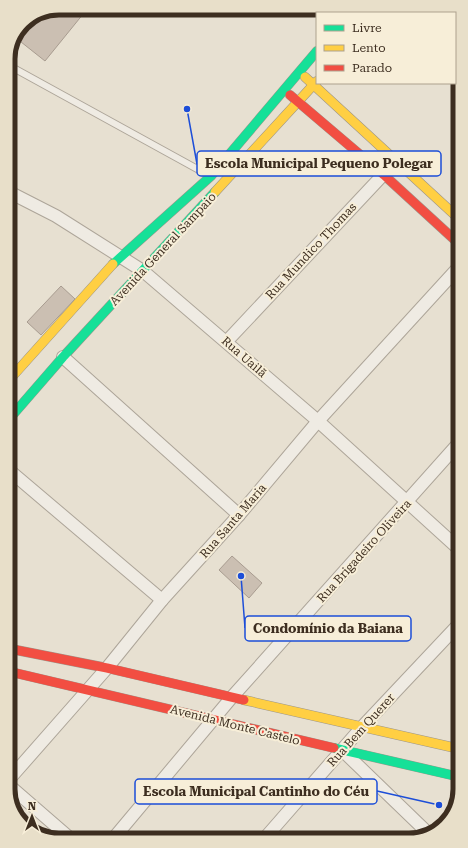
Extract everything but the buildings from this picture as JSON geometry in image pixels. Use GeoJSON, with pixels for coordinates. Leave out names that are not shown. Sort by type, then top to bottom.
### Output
{"type":"FeatureCollection","features":[{"type":"Feature","properties":{"kind":"street","name":"Avenida General Sampaio"},"geometry":{"type":"LineString","coordinates":[[15,372],[120,256],[211,176],[316,53]]}},
{"type":"Feature","properties":{"kind":"street"},"geometry":{"type":"LineString","coordinates":[[299,72],[315,83]]}},
{"type":"Feature","properties":{"kind":"street","name":"Avenida General Sampaio"},"geometry":{"type":"LineString","coordinates":[[15,412],[315,83]]}},
{"type":"Feature","properties":{"kind":"street"},"geometry":{"type":"LineString","coordinates":[[316,84],[453,213]]}},
{"type":"Feature","properties":{"kind":"street"},"geometry":{"type":"LineString","coordinates":[[284,90],[384,175],[453,238]]}},
{"type":"Feature","properties":{"kind":"street","name":"Rua Mundico Thomas"},"geometry":{"type":"LineString","coordinates":[[226,341],[396,161]]}},
{"type":"Feature","properties":{"kind":"street","name":"Rua Uailã"},"geometry":{"type":"LineString","coordinates":[[15,195],[56,216],[143,271],[318,421],[453,543]]}},
{"type":"Feature","properties":{"kind":"street","name":"Rua Santa Maria"},"geometry":{"type":"LineString","coordinates":[[15,773],[106,668],[162,600],[239,514],[318,421],[453,273]]}},
{"type":"Feature","properties":{"kind":"street"},"geometry":{"type":"LineString","coordinates":[[64,357],[239,514]]}},
{"type":"Feature","properties":{"kind":"street","name":"Rua Brigadeiro Oliveira"},"geometry":{"type":"LineString","coordinates":[[118,833],[232,697],[408,502],[453,450]]}},
{"type":"Feature","properties":{"kind":"street"},"geometry":{"type":"LineString","coordinates":[[15,475],[162,600]]}},
{"type":"Feature","properties":{"kind":"street","name":"Rua Bem Querer"},"geometry":{"type":"LineString","coordinates":[[269,833],[343,751],[362,727],[453,630]]}},
{"type":"Feature","properties":{"kind":"street"},"geometry":{"type":"LineString","coordinates":[[15,650],[106,668],[453,747]]}},
{"type":"Feature","properties":{"kind":"street","name":"Avenida Monte Castelo"},"geometry":{"type":"LineString","coordinates":[[15,673],[343,751],[453,775]]}},
{"type":"Feature","properties":{"kind":"street"},"geometry":{"type":"LineString","coordinates":[[343,751],[423,831]]}},
{"type":"Feature","properties":{"kind":"street"},"geometry":{"type":"LineString","coordinates":[[15,791],[64,833]]}},
{"type":"Feature","properties":{"kind":"lane"},"geometry":{"type":"LineString","coordinates":[[15,69],[211,176]]}},
{"type":"Feature","properties":{"kind":"traffic: fast"},"geometry":{"type":"LineString","coordinates":[[113,264],[211,176],[316,52]]}},
{"type":"Feature","properties":{"kind":"traffic: fast"},"geometry":{"type":"LineString","coordinates":[[15,412],[63,357],[215,192]]}},
{"type":"Feature","properties":{"kind":"traffic: fast"},"geometry":{"type":"LineString","coordinates":[[334,748],[453,775]]}},
{"type":"Feature","properties":{"kind":"traffic: slow"},"geometry":{"type":"LineString","coordinates":[[305,77],[453,213]]}},
{"type":"Feature","properties":{"kind":"traffic: slow"},"geometry":{"type":"LineString","coordinates":[[215,192],[316,82]]}},
{"type":"Feature","properties":{"kind":"traffic: slow"},"geometry":{"type":"LineString","coordinates":[[15,373],[113,264]]}},
{"type":"Feature","properties":{"kind":"traffic: slow"},"geometry":{"type":"LineString","coordinates":[[244,700],[453,747]]}},
{"type":"Feature","properties":{"kind":"traffic: jam"},"geometry":{"type":"LineString","coordinates":[[290,95],[384,175],[453,238]]}},
{"type":"Feature","properties":{"kind":"traffic: jam"},"geometry":{"type":"LineString","coordinates":[[15,650],[107,668],[244,700]]}},
{"type":"Feature","properties":{"kind":"traffic: jam"},"geometry":{"type":"LineString","coordinates":[[15,673],[334,748]]}},
{"type":"Feature","properties":{"kind":"place","name":"Escola Municipal Pequeno Polegar"},"geometry":{"type":"Point","coordinates":[187,109]}},
{"type":"Feature","properties":{"kind":"place","name":"Condomínio da Baiana"},"geometry":{"type":"Point","coordinates":[241,576]}},
{"type":"Feature","properties":{"kind":"place","name":"Escola Municipal Cantinho do Céu"},"geometry":{"type":"Point","coordinates":[439,805]}}]}
